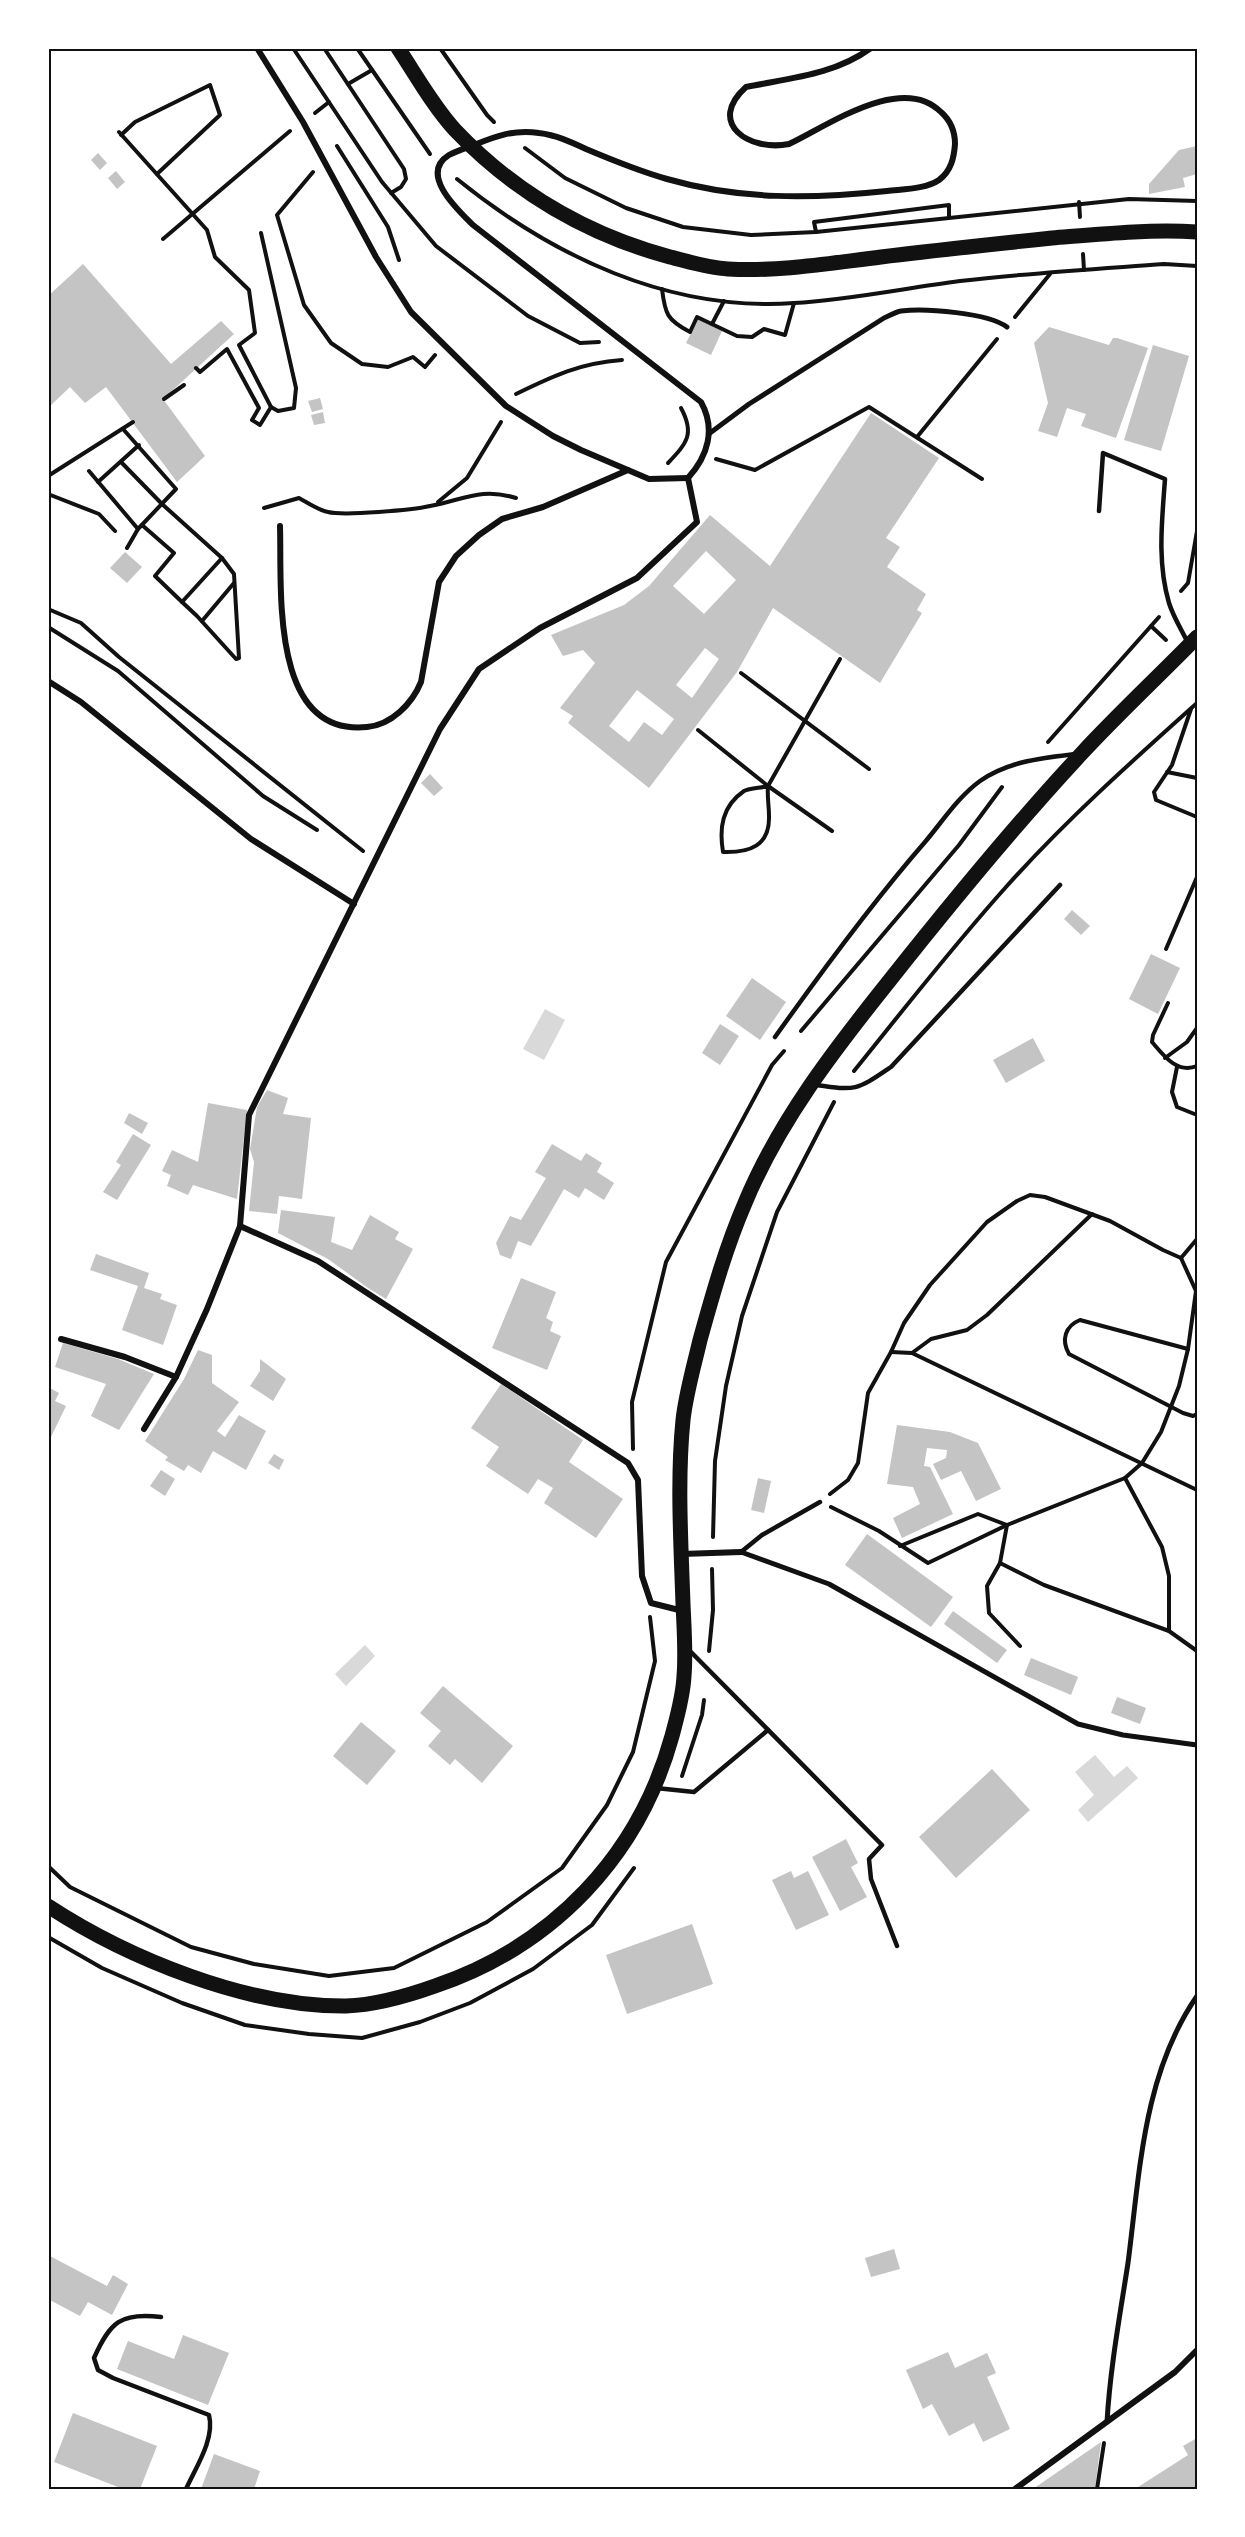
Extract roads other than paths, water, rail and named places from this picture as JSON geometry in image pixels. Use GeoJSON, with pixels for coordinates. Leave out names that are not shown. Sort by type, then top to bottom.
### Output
{"type":"FeatureCollection","features":[{"type":"Feature","properties":{"kind":"main road"},"geometry":{"type":"LineString","coordinates":[[398,48],[441,113],[472,146],[517,184],[551,208],[584,227],[653,253],[707,267],[755,269],[827,264],[966,247],[1143,230],[1197,231]]}},
{"type":"Feature","properties":{"kind":"main road"},"geometry":{"type":"LineString","coordinates":[[48,1906],[115,1942],[187,1976],[275,2001],[350,2006],[388,2000],[458,1978],[489,1964],[520,1946],[573,1905],[610,1863],[633,1831],[654,1788],[679,1711],[684,1678],[683,1420],[690,1381],[709,1306],[746,1200],[771,1150],[810,1084],[919,944],[1082,754],[1193,641]]}},
{"type":"Feature","properties":{"kind":"street"},"geometry":{"type":"LineString","coordinates":[[256,48],[303,122],[376,257],[411,312],[506,406],[553,436],[650,479],[688,478],[699,467],[710,433],[707,415],[700,402],[473,225],[442,190],[438,177],[440,165],[447,156],[505,133],[541,133],[666,179],[740,194],[793,198],[900,190],[937,182],[952,165],[954,134],[947,117],[936,106],[922,99],[906,96],[886,98],[789,144],[778,147],[766,147],[752,142],[734,130],[730,121],[731,108],[737,95],[746,87],[821,73],[861,56],[871,48]]}},
{"type":"Feature","properties":{"kind":"street"},"geometry":{"type":"LineString","coordinates":[[710,433],[749,404],[855,336],[884,318],[900,312],[983,315],[1007,327]]}},
{"type":"Feature","properties":{"kind":"street"},"geometry":{"type":"LineString","coordinates":[[280,526],[283,623],[289,662],[295,682],[307,702],[321,716],[344,726],[367,728],[392,718],[417,693],[439,582],[456,556],[478,535],[502,519],[543,507],[628,470]]}},
{"type":"Feature","properties":{"kind":"street"},"geometry":{"type":"LineString","coordinates":[[144,1429],[176,1377],[240,1226],[244,1146],[249,1115],[440,729],[479,669],[540,628],[637,578],[697,522],[688,478]]}},
{"type":"Feature","properties":{"kind":"street"},"geometry":{"type":"LineString","coordinates":[[48,681],[81,702],[251,839],[354,904]]}},
{"type":"Feature","properties":{"kind":"street"},"geometry":{"type":"LineString","coordinates":[[240,1226],[318,1261],[628,1463],[638,1480],[641,1497],[642,1576],[651,1603],[683,1611]]}},
{"type":"Feature","properties":{"kind":"street"},"geometry":{"type":"LineString","coordinates":[[61,1339],[125,1357],[176,1377]]}},
{"type":"Feature","properties":{"kind":"street"},"geometry":{"type":"LineString","coordinates":[[682,1554],[741,1552],[829,1584],[1078,1724],[1123,1735],[1197,1745]]}},
{"type":"Feature","properties":{"kind":"street"},"geometry":{"type":"LineString","coordinates":[[1107,2422],[1147,2120],[1163,2059],[1184,2015],[1197,1995]]}},
{"type":"Feature","properties":{"kind":"street"},"geometry":{"type":"LineString","coordinates":[[1015,2489],[1175,2372],[1197,2350]]}},
{"type":"Feature","properties":{"kind":"lane"},"geometry":{"type":"LineString","coordinates":[[1099,511],[1103,453],[1165,479],[1160,545],[1163,569],[1170,604],[1193,641]]}},
{"type":"Feature","properties":{"kind":"lane"},"geometry":{"type":"LineString","coordinates":[[775,1037],[821,972],[894,878],[960,800],[980,781],[1010,766],[1032,760],[1082,754]]}},
{"type":"Feature","properties":{"kind":"lane"},"geometry":{"type":"LineString","coordinates":[[810,1084],[840,1089],[861,1087],[891,1067],[1060,885]]}},
{"type":"Feature","properties":{"kind":"lane"},"geometry":{"type":"LineString","coordinates":[[741,1552],[762,1535],[820,1502]]}},
{"type":"Feature","properties":{"kind":"lane"},"geometry":{"type":"LineString","coordinates":[[684,1645],[882,1845],[869,1859],[870,1869],[897,1946]]}},
{"type":"Feature","properties":{"kind":"lane"},"geometry":{"type":"LineString","coordinates":[[654,1788],[693,1792],[768,1730]]}},
{"type":"Feature","properties":{"kind":"lane"},"geometry":{"type":"LineString","coordinates":[[161,2317],[122,2318],[104,2335],[94,2358],[98,2370],[113,2378],[209,2415],[211,2423],[208,2438],[186,2489]]}}]}
